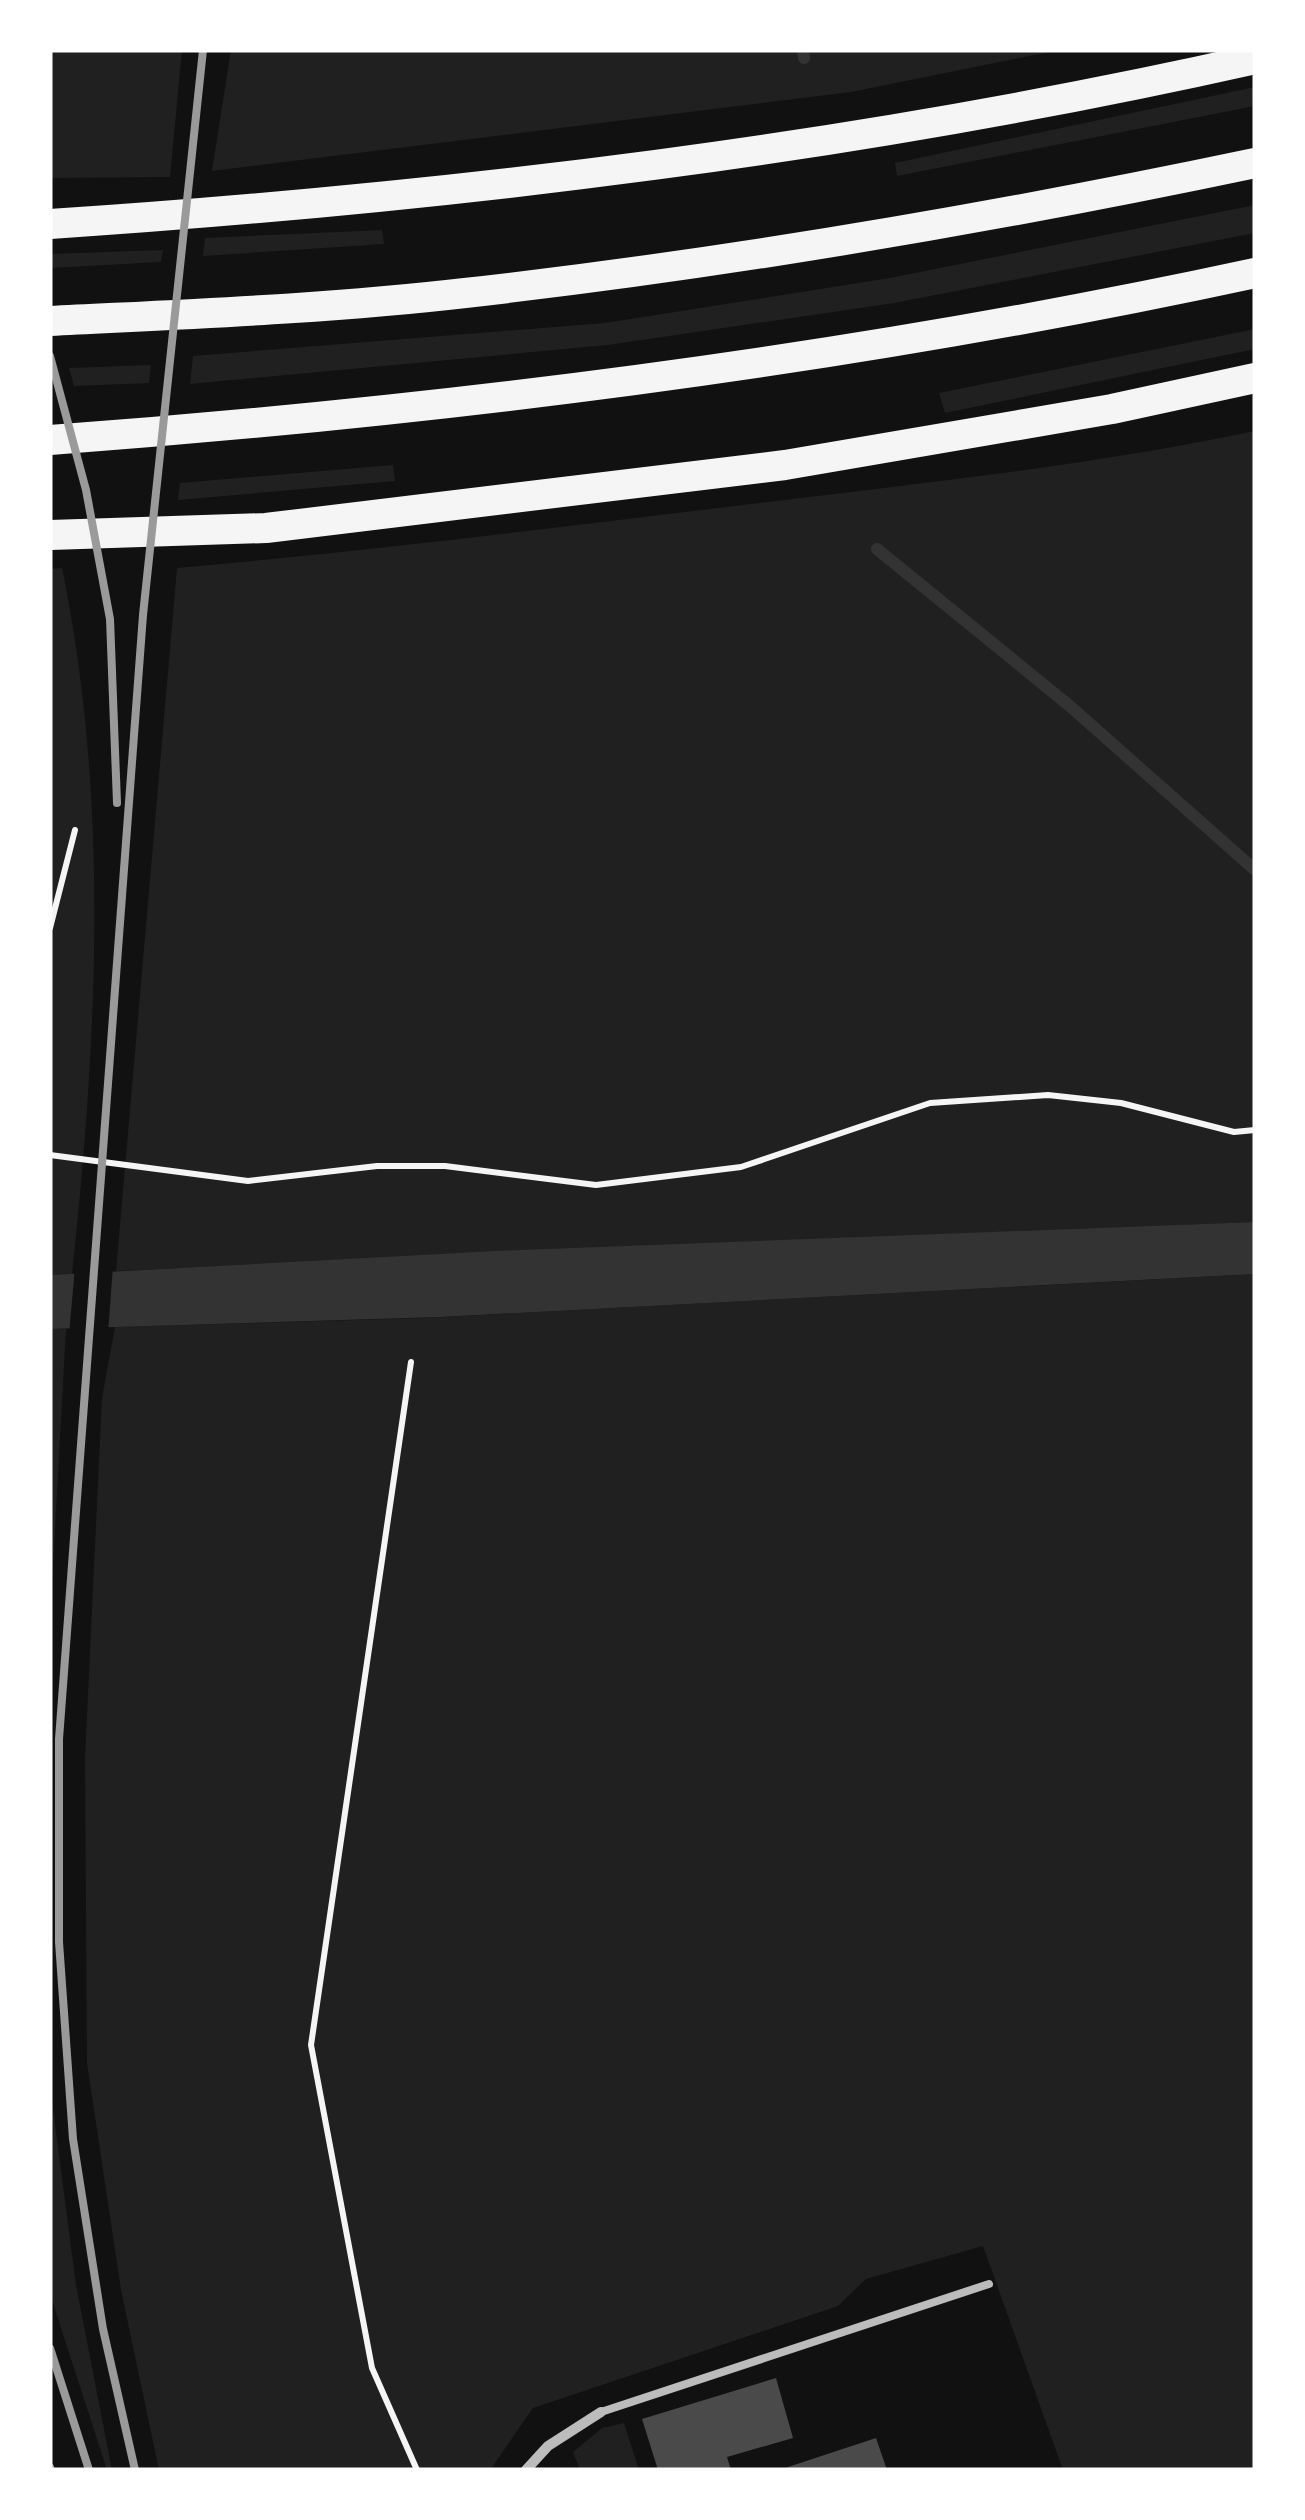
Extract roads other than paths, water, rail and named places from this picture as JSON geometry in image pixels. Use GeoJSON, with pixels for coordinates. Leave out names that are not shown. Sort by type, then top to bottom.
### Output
{"type":"FeatureCollection","features":[{"type":"Feature","properties":{"kind":"highway"},"geometry":{"type":"LineString","coordinates":[[50,224],[259,210],[542,182],[790,147],[1072,99],[1255,59]]}},
{"type":"Feature","properties":{"kind":"highway"},"geometry":{"type":"LineString","coordinates":[[50,321],[252,312],[461,294],[675,268],[902,232],[1255,163]]}},
{"type":"Feature","properties":{"kind":"highway"},"geometry":{"type":"LineString","coordinates":[[50,440],[417,408],[764,365],[1105,305],[1255,273]]}},
{"type":"Feature","properties":{"kind":"highway"},"geometry":{"type":"LineString","coordinates":[[50,535],[266,528],[785,465],[1112,409],[1255,378]]}},
{"type":"Feature","properties":{"kind":"street"},"geometry":{"type":"LineString","coordinates":[[526,2470],[548,2446],[601,2412]]}},
{"type":"Feature","properties":{"kind":"lane"},"geometry":{"type":"LineString","coordinates":[[601,2412],[989,2284]]}},
{"type":"Feature","properties":{"kind":"waterway"},"geometry":{"type":"LineString","coordinates":[[803,50],[804,58]]}},
{"type":"Feature","properties":{"kind":"waterway"},"geometry":{"type":"LineString","coordinates":[[877,549],[1071,707],[1255,870]]}},
{"type":"Feature","properties":{"kind":"railway"},"geometry":{"type":"LineString","coordinates":[[135,2470],[103,2329],[73,2139],[59,1942],[59,1739],[143,615],[203,50]]}},
{"type":"Feature","properties":{"kind":"railway"},"geometry":{"type":"LineString","coordinates":[[50,356],[86,490],[110,619],[117,803]]}},
{"type":"Feature","properties":{"kind":"railway"},"geometry":{"type":"LineString","coordinates":[[50,2348],[89,2470]]}}]}
